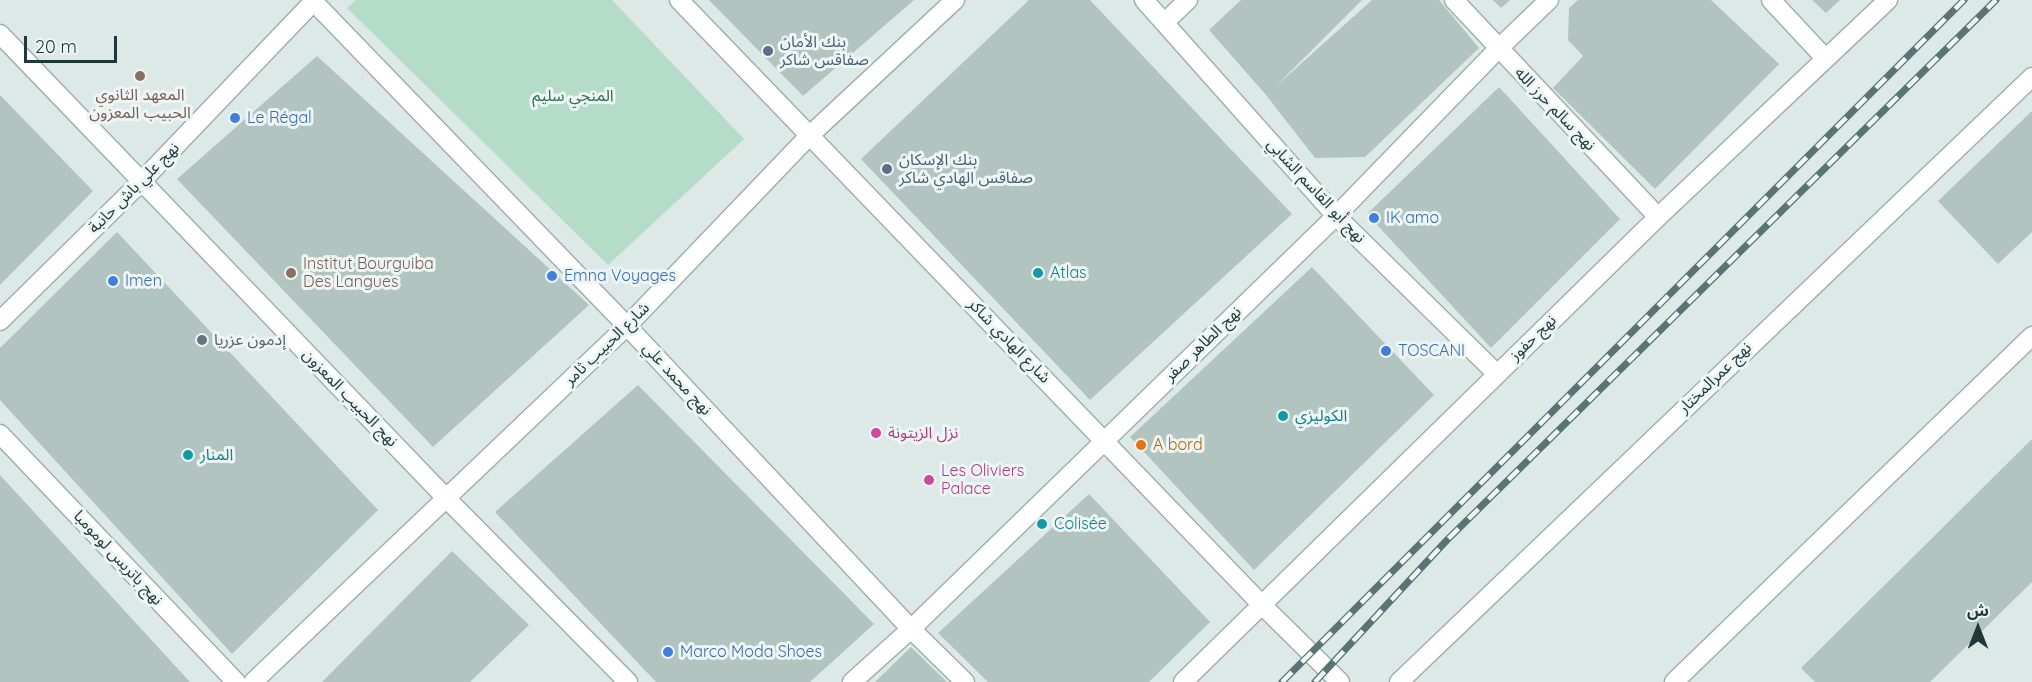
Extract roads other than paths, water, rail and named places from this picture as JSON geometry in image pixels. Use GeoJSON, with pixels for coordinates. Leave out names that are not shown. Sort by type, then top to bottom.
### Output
{"type":"FeatureCollection","features":[{"type":"Feature","properties":{"kind":"street","name":"نهج علي باش حانبة"},"geometry":{"type":"LineString","coordinates":[[0,321],[141,182],[314,0]]}},
{"type":"Feature","properties":{"kind":"street","name":"نهج محمد علي"},"geometry":{"type":"LineString","coordinates":[[314,0],[627,326],[911,629],[965,682]]}},
{"type":"Feature","properties":{"kind":"street","name":"شارع الهادي شاكر"},"geometry":{"type":"LineString","coordinates":[[679,0],[1263,606],[1340,682]]}},
{"type":"Feature","properties":{"kind":"street","name":"شارع الحبيب ثامر"},"geometry":{"type":"LineString","coordinates":[[253,682],[627,326],[809,136],[955,0]]}},
{"type":"Feature","properties":{"kind":"street","name":"نهج أبو القاسم الشابي"},"geometry":{"type":"LineString","coordinates":[[1144,0],[1336,216],[1496,373]]}},
{"type":"Feature","properties":{"kind":"street"},"geometry":{"type":"LineString","coordinates":[[1165,22],[1188,0]]}},
{"type":"Feature","properties":{"kind":"street","name":"نهج سالم حرز الله"},"geometry":{"type":"LineString","coordinates":[[1454,0],[1658,217]]}},
{"type":"Feature","properties":{"kind":"street","name":"نهج الطاهر صفر"},"geometry":{"type":"LineString","coordinates":[[852,682],[911,629],[1336,216],[1498,49],[1550,0]]}},
{"type":"Feature","properties":{"kind":"street"},"geometry":{"type":"LineString","coordinates":[[1771,0],[1825,58]]}},
{"type":"Feature","properties":{"kind":"street","name":"نهج حفوز"},"geometry":{"type":"LineString","coordinates":[[1183,682],[1263,606],[1496,373],[1888,0]]}},
{"type":"Feature","properties":{"kind":"street","name":"نهج الحبيب المعزون"},"geometry":{"type":"LineString","coordinates":[[0,34],[446,498],[628,682]]}},
{"type":"Feature","properties":{"kind":"street","name":"نهج عمرالمختار"},"geometry":{"type":"LineString","coordinates":[[1399,682],[2032,77]]}},
{"type":"Feature","properties":{"kind":"street"},"geometry":{"type":"LineString","coordinates":[[1674,682],[2032,336]]}},
{"type":"Feature","properties":{"kind":"street","name":"نهج باتريس لومومبا"},"geometry":{"type":"LineString","coordinates":[[0,434],[236,682]]}},
{"type":"Feature","properties":{"kind":"railway"},"geometry":{"type":"LineString","coordinates":[[1282,682],[1964,0]]}},
{"type":"Feature","properties":{"kind":"railway"},"geometry":{"type":"LineString","coordinates":[[1315,682],[1447,540],[1996,0]]}},
{"type":"Feature","properties":{"kind":"place","name":"بنك الأمان صفاقس شاكر"},"geometry":{"type":"Point","coordinates":[768,51]}},
{"type":"Feature","properties":{"kind":"place","name":"المعهد الثانوي الحبيب المعزون"},"geometry":{"type":"Point","coordinates":[140,76]}},
{"type":"Feature","properties":{"kind":"place","name":"Le Régal"},"geometry":{"type":"Point","coordinates":[235,118]}},
{"type":"Feature","properties":{"kind":"place","name":"بنك الإسكان صفاقس الهادي شاكر"},"geometry":{"type":"Point","coordinates":[887,169]}},
{"type":"Feature","properties":{"kind":"place","name":"IK amo"},"geometry":{"type":"Point","coordinates":[1374,218]}},
{"type":"Feature","properties":{"kind":"place","name":"Institut Bourguiba Des Langues"},"geometry":{"type":"Point","coordinates":[291,273]}},
{"type":"Feature","properties":{"kind":"place","name":"Atlas"},"geometry":{"type":"Point","coordinates":[1038,273]}},
{"type":"Feature","properties":{"kind":"place","name":"Emna Voyages"},"geometry":{"type":"Point","coordinates":[552,276]}},
{"type":"Feature","properties":{"kind":"place","name":"Imen"},"geometry":{"type":"Point","coordinates":[113,281]}},
{"type":"Feature","properties":{"kind":"place","name":"إدمون عزريا"},"geometry":{"type":"Point","coordinates":[202,340]}},
{"type":"Feature","properties":{"kind":"place","name":"TOSCANI"},"geometry":{"type":"Point","coordinates":[1386,351]}},
{"type":"Feature","properties":{"kind":"place","name":"الكوليزي"},"geometry":{"type":"Point","coordinates":[1283,416]}},
{"type":"Feature","properties":{"kind":"place","name":"نزل الزيتونة"},"geometry":{"type":"Point","coordinates":[876,433]}},
{"type":"Feature","properties":{"kind":"place","name":"A bord"},"geometry":{"type":"Point","coordinates":[1141,445]}},
{"type":"Feature","properties":{"kind":"place","name":"المنار"},"geometry":{"type":"Point","coordinates":[188,455]}},
{"type":"Feature","properties":{"kind":"place","name":"Les Oliviers Palace"},"geometry":{"type":"Point","coordinates":[929,480]}},
{"type":"Feature","properties":{"kind":"place","name":"Colisée"},"geometry":{"type":"Point","coordinates":[1042,524]}},
{"type":"Feature","properties":{"kind":"place","name":"Marco Moda Shoes"},"geometry":{"type":"Point","coordinates":[668,652]}},
{"type":"Feature","properties":{"kind":"park label","name":"المنجي سليم"},"geometry":{"type":"Point","coordinates":[573,96]}}]}
